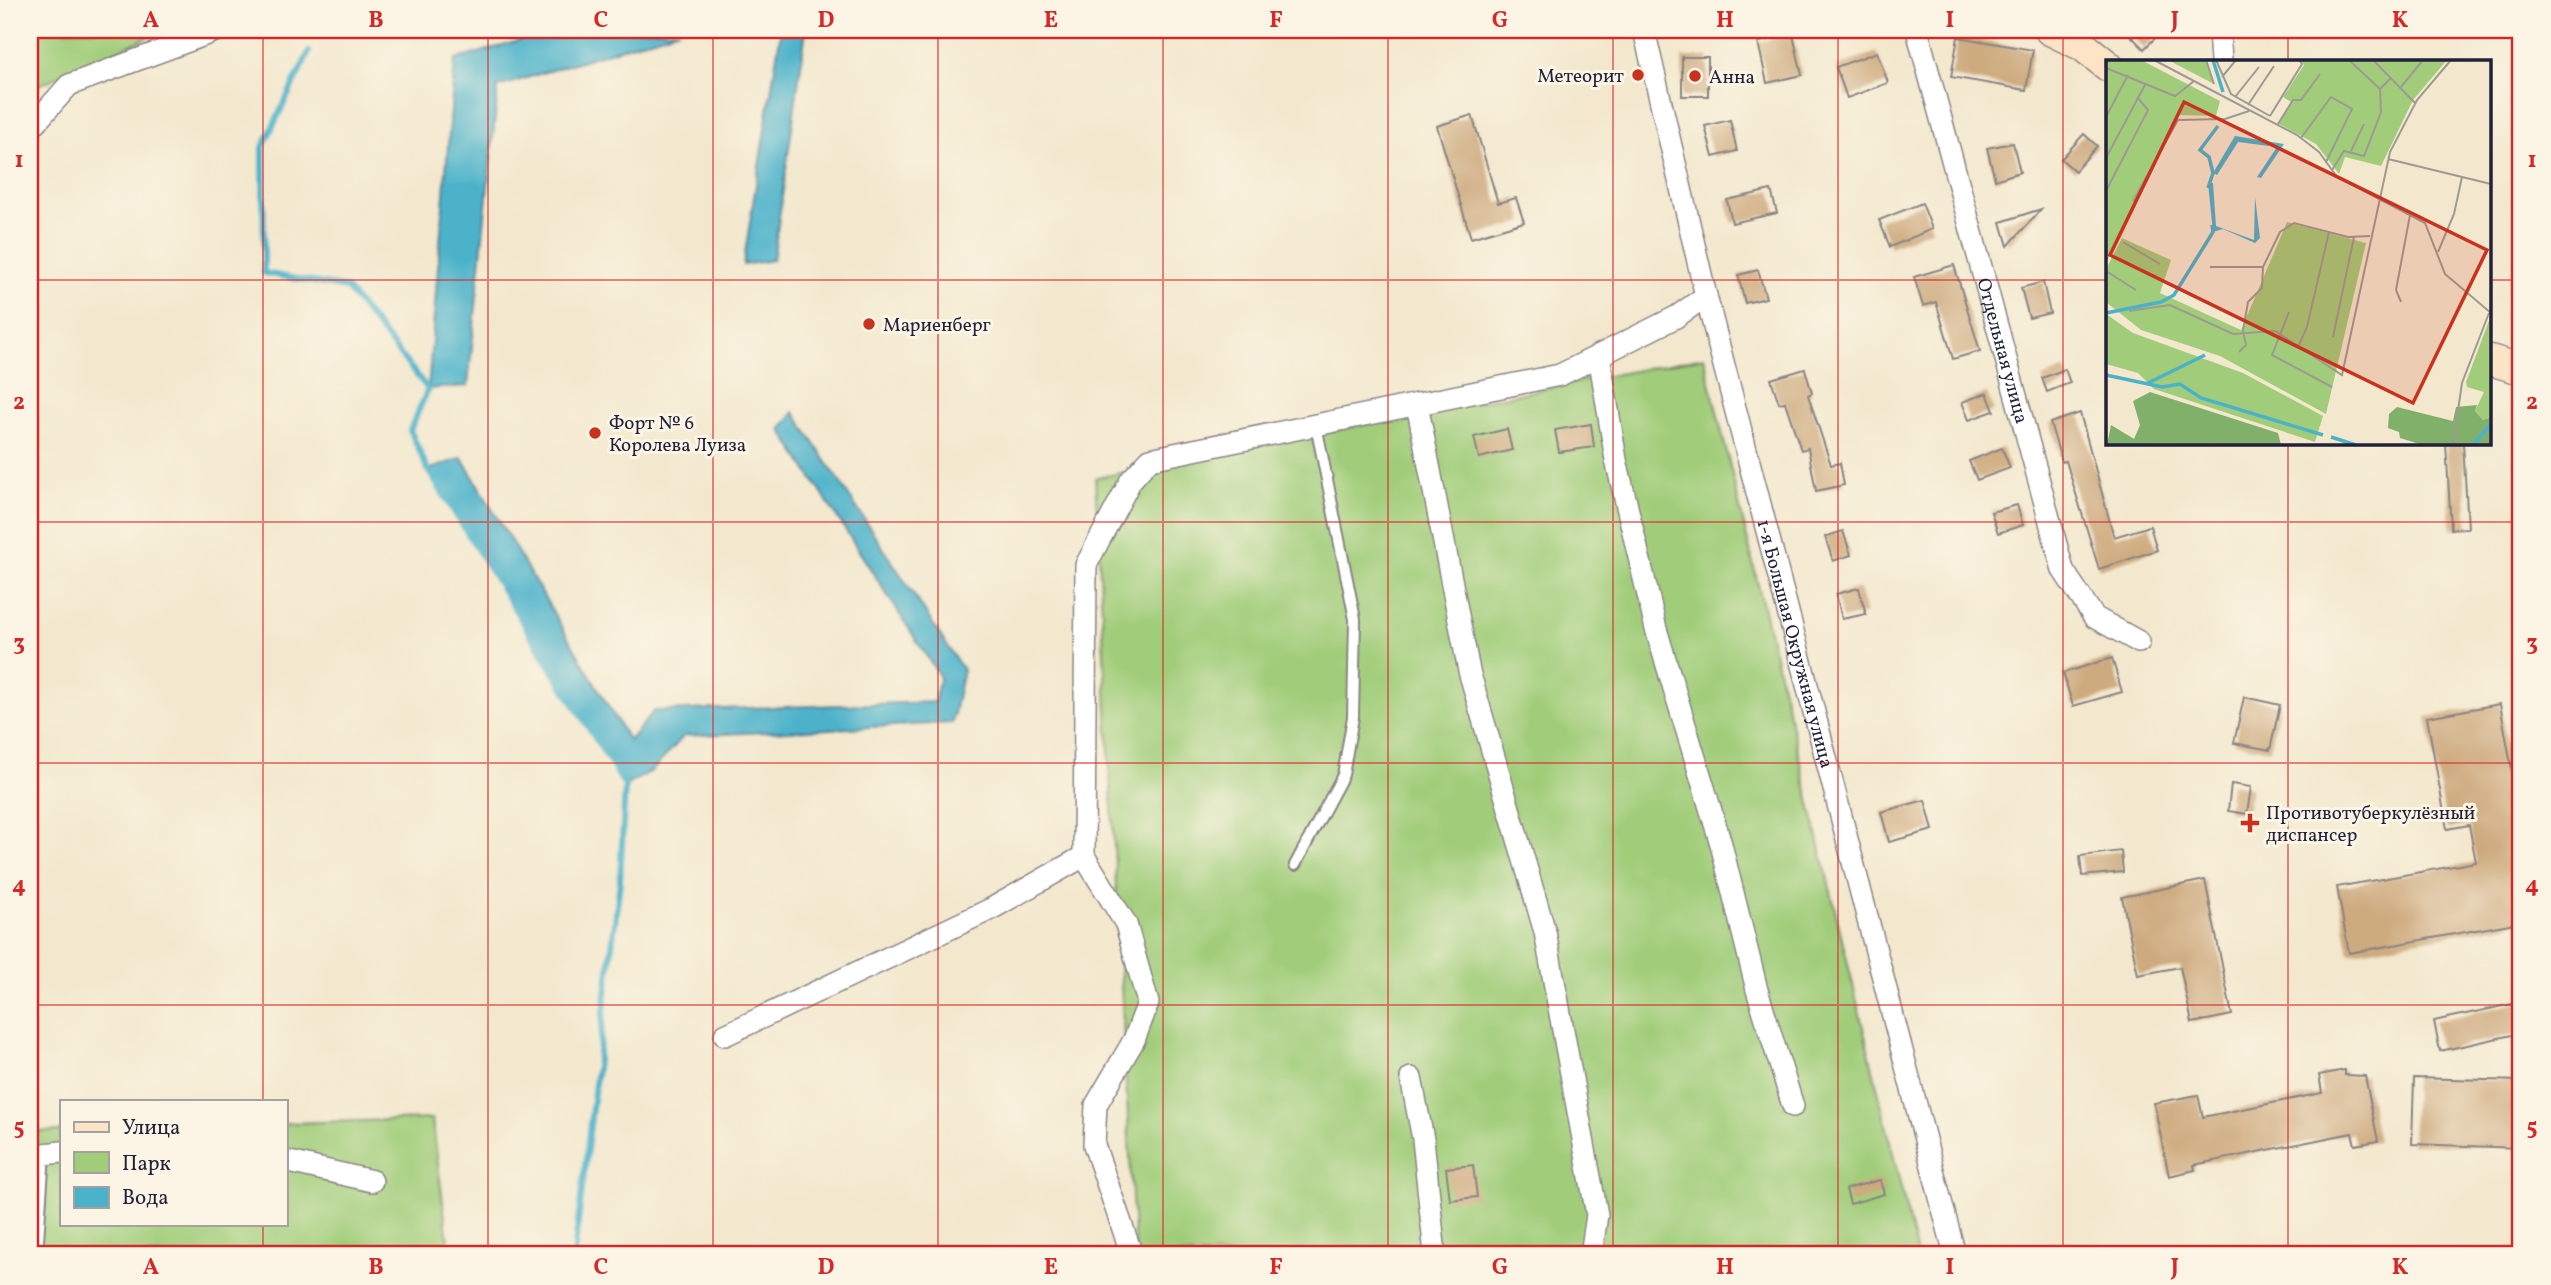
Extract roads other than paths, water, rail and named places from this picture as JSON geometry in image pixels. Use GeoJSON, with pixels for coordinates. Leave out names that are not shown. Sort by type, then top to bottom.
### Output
{"type":"FeatureCollection","features":[{"type":"Feature","properties":{"kind":"main road"},"geometry":{"type":"LineString","coordinates":[[2050,30],[2082,46],[2106,64]]}},
{"type":"Feature","properties":{"kind":"main road"},"geometry":{"type":"LineString","coordinates":[[2492,361],[2521,369]]}},
{"type":"Feature","properties":{"kind":"street"},"geometry":{"type":"LineString","coordinates":[[30,129],[69,85],[218,30]]}},
{"type":"Feature","properties":{"kind":"street","name":"1-я Большая Окружная улица"},"geometry":{"type":"LineString","coordinates":[[1644,30],[1706,296],[1955,1255]]}},
{"type":"Feature","properties":{"kind":"street","name":"Отдельная улица"},"geometry":{"type":"LineString","coordinates":[[1917,30],[2063,570],[2094,617],[2139,642]]}},
{"type":"Feature","properties":{"kind":"street"},"geometry":{"type":"LineString","coordinates":[[2219,30],[2221,60]]}},
{"type":"Feature","properties":{"kind":"street"},"geometry":{"type":"LineString","coordinates":[[1132,1255],[1094,1144],[1096,1105],[1134,1040],[1148,1003],[1126,924],[1084,856],[1086,565],[1130,480],[1150,460],[1560,375],[1676,317],[1706,296]]}},
{"type":"Feature","properties":{"kind":"street"},"geometry":{"type":"LineString","coordinates":[[1600,355],[1616,460],[1656,629],[1721,844],[1757,990],[1793,1106]]}},
{"type":"Feature","properties":{"kind":"street"},"geometry":{"type":"LineString","coordinates":[[1417,404],[1469,671],[1545,932],[1597,1215],[1591,1255]]}},
{"type":"Feature","properties":{"kind":"street"},"geometry":{"type":"LineString","coordinates":[[724,1035],[991,909],[1084,856]]}},
{"type":"Feature","properties":{"kind":"street"},"geometry":{"type":"LineString","coordinates":[[1411,1078],[1423,1139],[1436,1255],[1421,1255]]}},
{"type":"Feature","properties":{"kind":"street"},"geometry":{"type":"LineString","coordinates":[[287,1161],[372,1181]]}},
{"type":"Feature","properties":{"kind":"lane"},"geometry":{"type":"LineString","coordinates":[[1294,865],[1343,775],[1353,717],[1355,619],[1316,425]]}},
{"type":"Feature","properties":{"kind":"lane"},"geometry":{"type":"LineString","coordinates":[[37,1255],[52,1153]]}},
{"type":"Feature","properties":{"kind":"water"},"geometry":{"type":"Polygon","coordinates":[[[554,30],[679,30],[498,87],[468,386],[428,389],[455,60],[554,30]]]}},
{"type":"Feature","properties":{"kind":"water"},"geometry":{"type":"Polygon","coordinates":[[[781,30],[806,30],[773,260],[743,265],[781,30]]]}},
{"type":"Feature","properties":{"kind":"water"},"geometry":{"type":"Polygon","coordinates":[[[794,412],[963,670],[952,723],[684,736],[652,771],[625,786],[428,470],[462,458],[629,741],[654,711],[934,702],[940,677],[781,430],[794,412]]]}},
{"type":"Feature","properties":{"kind":"waterway"},"geometry":{"type":"LineString","coordinates":[[309,52],[263,147],[264,273],[346,288],[428,389],[410,430],[428,470],[625,786],[620,881],[574,1255]]}},
{"type":"Feature","properties":{"kind":"place","name":"Метеорит"},"geometry":{"type":"Point","coordinates":[1638,75]}},
{"type":"Feature","properties":{"kind":"place","name":"Анна"},"geometry":{"type":"Point","coordinates":[1695,76]}},
{"type":"Feature","properties":{"kind":"place","name":"Мариенберг"},"geometry":{"type":"Point","coordinates":[869,324]}},
{"type":"Feature","properties":{"kind":"place","name":"Форт № 6 Королева Луиза"},"geometry":{"type":"Point","coordinates":[595,433]}},
{"type":"Feature","properties":{"kind":"place","name":"Противотуберкулёзный диспансер"},"geometry":{"type":"Point","coordinates":[2250,823]}}]}
